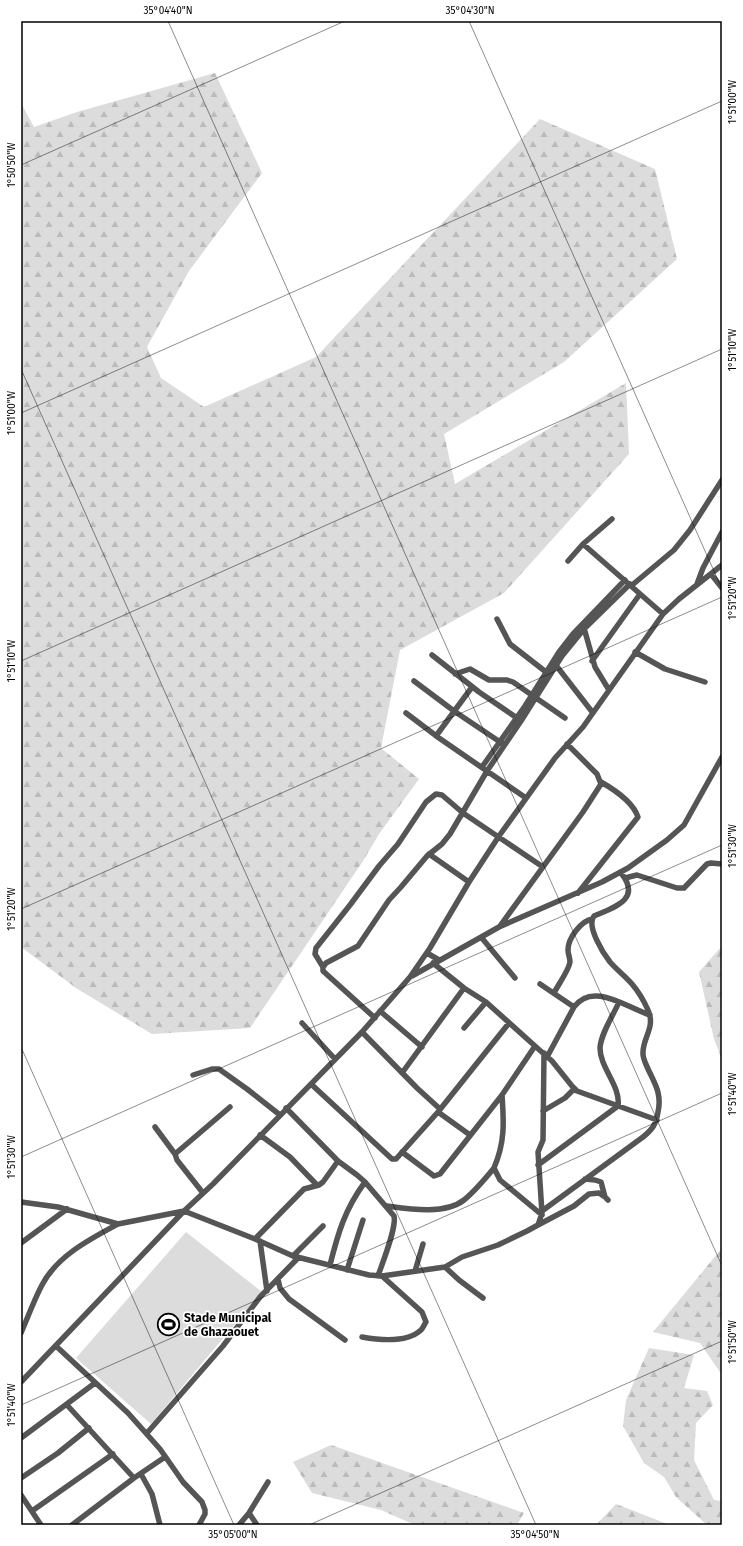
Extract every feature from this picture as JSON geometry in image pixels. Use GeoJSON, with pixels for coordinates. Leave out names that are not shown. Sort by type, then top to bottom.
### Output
{"type":"FeatureCollection","features":[{"type":"Feature","properties":{"kind":"street"},"geometry":{"type":"LineString","coordinates":[[534,697],[552,661],[565,643],[628,583],[674,550],[690,530],[722,480]]}},
{"type":"Feature","properties":{"kind":"street"},"geometry":{"type":"LineString","coordinates":[[568,561],[583,544],[612,519]]}},
{"type":"Feature","properties":{"kind":"street"},"geometry":{"type":"LineString","coordinates":[[696,584],[722,532]]}},
{"type":"Feature","properties":{"kind":"street"},"geometry":{"type":"LineString","coordinates":[[583,544],[663,614]]}},
{"type":"Feature","properties":{"kind":"street"},"geometry":{"type":"LineString","coordinates":[[21,1382],[184,1211],[375,1018],[410,977],[427,953],[469,882],[526,798],[555,758],[583,728],[663,614],[696,584],[722,565]]}},
{"type":"Feature","properties":{"kind":"street"},"geometry":{"type":"LineString","coordinates":[[711,574],[722,588]]}},
{"type":"Feature","properties":{"kind":"street"},"geometry":{"type":"LineString","coordinates":[[592,660],[640,594]]}},
{"type":"Feature","properties":{"kind":"street"},"geometry":{"type":"LineString","coordinates":[[497,619],[510,644],[546,672]]}},
{"type":"Feature","properties":{"kind":"street"},"geometry":{"type":"LineString","coordinates":[[583,627],[592,660],[609,690]]}},
{"type":"Feature","properties":{"kind":"street"},"geometry":{"type":"LineString","coordinates":[[323,967],[326,963],[358,946],[389,900],[429,854],[442,844],[450,834],[503,743],[583,627]]}},
{"type":"Feature","properties":{"kind":"street"},"geometry":{"type":"LineString","coordinates":[[635,652],[665,669],[705,682]]}},
{"type":"Feature","properties":{"kind":"street"},"geometry":{"type":"LineString","coordinates":[[432,655],[519,720]]}},
{"type":"Feature","properties":{"kind":"street"},"geometry":{"type":"LineString","coordinates":[[552,661],[593,713]]}},
{"type":"Feature","properties":{"kind":"street"},"geometry":{"type":"LineString","coordinates":[[456,674],[467,669],[472,669],[489,680],[511,681],[564,718]]}},
{"type":"Feature","properties":{"kind":"street"},"geometry":{"type":"LineString","coordinates":[[414,681],[454,711],[503,743]]}},
{"type":"Feature","properties":{"kind":"street"},"geometry":{"type":"LineString","coordinates":[[436,736],[472,686]]}},
{"type":"Feature","properties":{"kind":"street"},"geometry":{"type":"LineString","coordinates":[[406,713],[436,736],[526,798]]}},
{"type":"Feature","properties":{"kind":"street"},"geometry":{"type":"LineString","coordinates":[[482,767],[503,743]]}},
{"type":"Feature","properties":{"kind":"street"},"geometry":{"type":"LineString","coordinates":[[567,744],[597,774],[601,782],[612,788],[629,804],[638,817],[577,893]]}},
{"type":"Feature","properties":{"kind":"street"},"geometry":{"type":"LineString","coordinates":[[410,977],[499,927],[588,888],[623,875],[684,825],[722,757]]}},
{"type":"Feature","properties":{"kind":"street"},"geometry":{"type":"LineString","coordinates":[[499,927],[595,795],[601,782]]}},
{"type":"Feature","properties":{"kind":"street"},"geometry":{"type":"LineString","coordinates":[[375,1018],[323,971],[323,967],[315,954],[316,948],[379,866],[398,844],[426,802],[436,794],[442,795],[463,813],[543,867]]}},
{"type":"Feature","properties":{"kind":"street"},"geometry":{"type":"LineString","coordinates":[[429,854],[469,882]]}},
{"type":"Feature","properties":{"kind":"street"},"geometry":{"type":"LineString","coordinates":[[623,875],[637,875],[677,888],[684,888],[707,864],[722,864]]}},
{"type":"Feature","properties":{"kind":"street"},"geometry":{"type":"LineString","coordinates":[[554,993],[570,963],[568,949],[571,938],[580,926],[592,919],[594,916],[618,906],[624,901],[629,888],[623,875]]}},
{"type":"Feature","properties":{"kind":"street"},"geometry":{"type":"LineString","coordinates":[[588,888],[589,877]]}},
{"type":"Feature","properties":{"kind":"street"},"geometry":{"type":"LineString","coordinates":[[542,1213],[585,1179],[652,1130],[657,1120],[660,1094],[643,1054],[650,1029],[650,1015],[636,990],[603,952],[593,930],[592,919]]}},
{"type":"Feature","properties":{"kind":"street"},"geometry":{"type":"LineString","coordinates":[[481,937],[516,978]]}},
{"type":"Feature","properties":{"kind":"street"},"geometry":{"type":"LineString","coordinates":[[427,953],[439,960]]}},
{"type":"Feature","properties":{"kind":"street"},"geometry":{"type":"LineString","coordinates":[[433,963],[464,988],[486,1002],[545,1055],[574,1089],[657,1120]]}},
{"type":"Feature","properties":{"kind":"street"},"geometry":{"type":"LineString","coordinates":[[540,984],[574,1007]]}},
{"type":"Feature","properties":{"kind":"street"},"geometry":{"type":"LineString","coordinates":[[402,1073],[464,988]]}},
{"type":"Feature","properties":{"kind":"street"},"geometry":{"type":"LineString","coordinates":[[538,1225],[542,1213],[538,1152],[543,1140],[545,1055],[574,1007],[584,997],[592,995],[602,996],[650,1015]]}},
{"type":"Feature","properties":{"kind":"street"},"geometry":{"type":"LineString","coordinates":[[464,1028],[486,1002]]}},
{"type":"Feature","properties":{"kind":"street"},"geometry":{"type":"LineString","coordinates":[[538,1165],[618,1106],[619,1099],[605,1066],[600,1049],[601,1039],[619,1002]]}},
{"type":"Feature","properties":{"kind":"street"},"geometry":{"type":"LineString","coordinates":[[380,1011],[422,1047]]}},
{"type":"Feature","properties":{"kind":"street"},"geometry":{"type":"LineString","coordinates":[[302,1023],[335,1060]]}},
{"type":"Feature","properties":{"kind":"street"},"geometry":{"type":"LineString","coordinates":[[311,1084],[392,1159],[396,1159],[439,1111],[509,1023]]}},
{"type":"Feature","properties":{"kind":"street"},"geometry":{"type":"LineString","coordinates":[[362,1032],[439,1111],[470,1135]]}},
{"type":"Feature","properties":{"kind":"street"},"geometry":{"type":"LineString","coordinates":[[402,1152],[434,1176],[440,1174],[502,1095],[535,1046]]}},
{"type":"Feature","properties":{"kind":"street"},"geometry":{"type":"LineString","coordinates":[[193,1075],[212,1069],[218,1069],[247,1089],[280,1115]]}},
{"type":"Feature","properties":{"kind":"street"},"geometry":{"type":"LineString","coordinates":[[544,1111],[565,1098],[574,1089]]}},
{"type":"Feature","properties":{"kind":"street"},"geometry":{"type":"LineString","coordinates":[[387,1206],[430,1209],[445,1208],[464,1200],[494,1168],[501,1149],[503,1113],[502,1095]]}},
{"type":"Feature","properties":{"kind":"street"},"geometry":{"type":"LineString","coordinates":[[175,1154],[230,1108]]}},
{"type":"Feature","properties":{"kind":"street"},"geometry":{"type":"LineString","coordinates":[[286,1108],[338,1161],[357,1174],[387,1206],[394,1216],[396,1221],[380,1276]]}},
{"type":"Feature","properties":{"kind":"street"},"geometry":{"type":"LineString","coordinates":[[154,1127],[175,1154],[181,1166],[203,1193]]}},
{"type":"Feature","properties":{"kind":"street"},"geometry":{"type":"LineString","coordinates":[[260,1135],[290,1157],[317,1185]]}},
{"type":"Feature","properties":{"kind":"street"},"geometry":{"type":"LineString","coordinates":[[257,1240],[304,1189],[323,1182],[338,1161]]}},
{"type":"Feature","properties":{"kind":"street"},"geometry":{"type":"LineString","coordinates":[[494,1168],[500,1180],[542,1213]]}},
{"type":"Feature","properties":{"kind":"street"},"geometry":{"type":"LineString","coordinates":[[21,1333],[42,1285],[50,1273],[73,1252],[90,1240],[118,1224],[184,1211],[295,1257],[347,1270],[380,1276],[445,1267],[462,1257],[508,1240],[538,1225],[574,1206],[590,1194],[595,1192],[606,1199],[601,1182],[585,1179]]}},
{"type":"Feature","properties":{"kind":"street"},"geometry":{"type":"LineString","coordinates":[[330,1265],[340,1226],[345,1214],[354,1197],[365,1182]]}},
{"type":"Feature","properties":{"kind":"street"},"geometry":{"type":"LineString","coordinates":[[21,1202],[67,1209],[118,1224]]}},
{"type":"Feature","properties":{"kind":"street"},"geometry":{"type":"LineString","coordinates":[[21,1243],[67,1209]]}},
{"type":"Feature","properties":{"kind":"street"},"geometry":{"type":"LineString","coordinates":[[347,1270],[363,1220]]}},
{"type":"Feature","properties":{"kind":"street"},"geometry":{"type":"LineString","coordinates":[[147,1433],[223,1346],[322,1226]]}},
{"type":"Feature","properties":{"kind":"street"},"geometry":{"type":"LineString","coordinates":[[257,1240],[267,1291]]}},
{"type":"Feature","properties":{"kind":"street"},"geometry":{"type":"LineString","coordinates":[[416,1271],[423,1244]]}},
{"type":"Feature","properties":{"kind":"street"},"geometry":{"type":"LineString","coordinates":[[445,1267],[483,1298]]}},
{"type":"Feature","properties":{"kind":"street"},"geometry":{"type":"LineString","coordinates":[[362,1337],[376,1340],[407,1337],[421,1330],[426,1322],[422,1312],[380,1276]]}},
{"type":"Feature","properties":{"kind":"street"},"geometry":{"type":"LineString","coordinates":[[278,1279],[280,1288],[289,1299],[344,1340]]}},
{"type":"Feature","properties":{"kind":"street"},"geometry":{"type":"LineString","coordinates":[[56,1346],[128,1413],[147,1433],[183,1482],[202,1502],[205,1514],[199,1525]]}},
{"type":"Feature","properties":{"kind":"street"},"geometry":{"type":"LineString","coordinates":[[21,1438],[95,1383]]}},
{"type":"Feature","properties":{"kind":"street"},"geometry":{"type":"LineString","coordinates":[[67,1405],[134,1478]]}},
{"type":"Feature","properties":{"kind":"street"},"geometry":{"type":"LineString","coordinates":[[21,1478],[52,1457],[89,1428]]}},
{"type":"Feature","properties":{"kind":"street"},"geometry":{"type":"LineString","coordinates":[[32,1511],[113,1454]]}},
{"type":"Feature","properties":{"kind":"street"},"geometry":{"type":"LineString","coordinates":[[72,1525],[134,1478],[165,1457]]}},
{"type":"Feature","properties":{"kind":"street"},"geometry":{"type":"LineString","coordinates":[[141,1474],[152,1494],[160,1525]]}},
{"type":"Feature","properties":{"kind":"street"},"geometry":{"type":"LineString","coordinates":[[239,1525],[249,1513],[268,1482]]}},
{"type":"Feature","properties":{"kind":"street"},"geometry":{"type":"LineString","coordinates":[[21,1495],[41,1525]]}},
{"type":"Feature","properties":{"kind":"street"},"geometry":{"type":"LineString","coordinates":[[249,1513],[257,1525]]}},
{"type":"Feature","properties":{"kind":"green space"},"geometry":{"type":"Polygon","coordinates":[[[215,73],[262,173],[189,271],[147,347],[161,378],[204,407],[316,357],[540,119],[655,169],[677,259],[564,362],[444,434],[455,484],[626,383],[629,454],[504,593],[400,650],[381,748],[419,779],[379,834],[363,861],[250,1028],[152,1034],[76,988],[21,947],[21,103],[34,127],[77,112],[215,73]]]}},
{"type":"Feature","properties":{"kind":"green space"},"geometry":{"type":"Polygon","coordinates":[[[722,946],[722,1060],[714,1039],[699,972],[722,946]]]}},
{"type":"Feature","properties":{"kind":"green space","name":"Stade Municipal de Ghazaouet"},"geometry":{"type":"Polygon","coordinates":[[[186,1232],[262,1292],[151,1424],[76,1358],[186,1232]]]}},
{"type":"Feature","properties":{"kind":"green space"},"geometry":{"type":"Polygon","coordinates":[[[722,1248],[722,1375],[700,1343],[653,1332],[722,1248]]]}},
{"type":"Feature","properties":{"kind":"green space"},"geometry":{"type":"Polygon","coordinates":[[[649,1348],[694,1355],[684,1388],[707,1391],[713,1405],[696,1423],[694,1460],[714,1500],[722,1501],[722,1525],[707,1525],[676,1497],[664,1477],[644,1463],[623,1426],[626,1400],[649,1348]]]}},
{"type":"Feature","properties":{"kind":"green space"},"geometry":{"type":"Polygon","coordinates":[[[331,1445],[524,1513],[517,1525],[415,1525],[381,1510],[312,1493],[293,1462],[331,1445]]]}},
{"type":"Feature","properties":{"kind":"green space"},"geometry":{"type":"Polygon","coordinates":[[[616,1504],[670,1525],[596,1525],[616,1504]]]}},
{"type":"Feature","properties":{"kind":"place","name":"Stade Municipal de Ghazaouet"},"geometry":{"type":"Point","coordinates":[169,1325]}}]}
